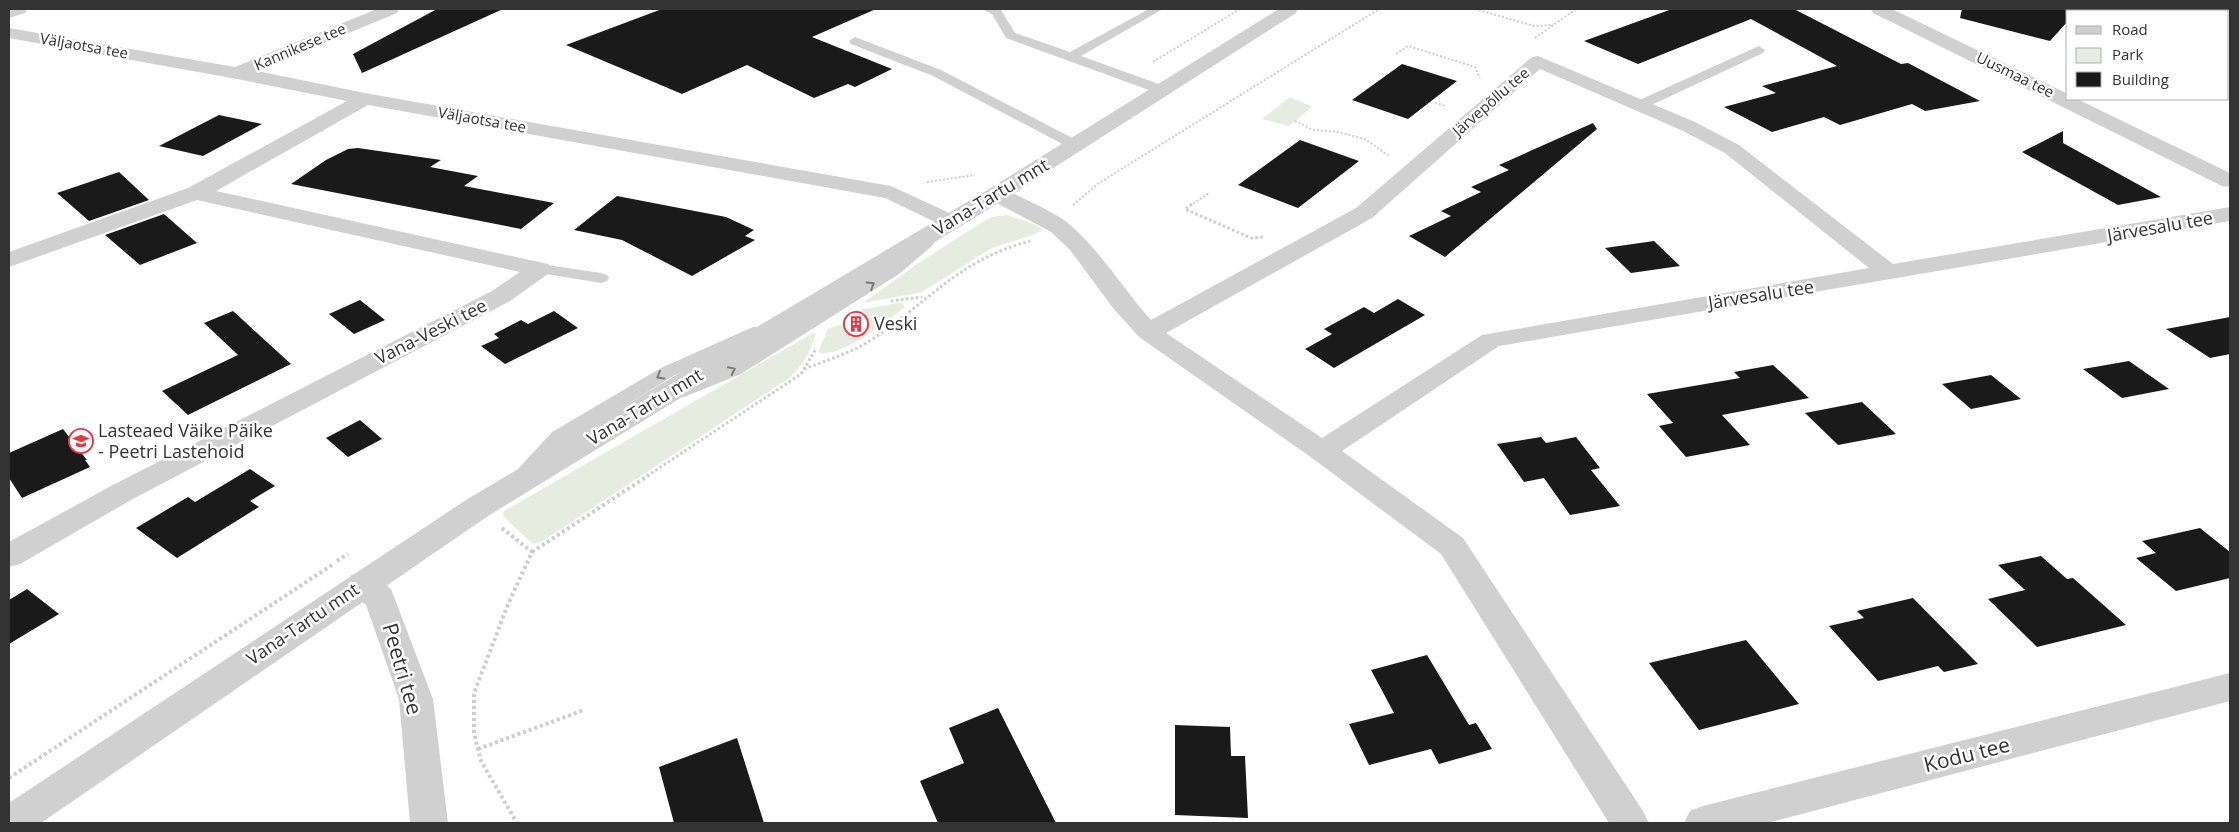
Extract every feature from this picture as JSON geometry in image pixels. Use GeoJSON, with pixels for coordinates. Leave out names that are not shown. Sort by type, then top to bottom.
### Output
{"type":"FeatureCollection","features":[{"type":"Feature","properties":{"kind":"street"},"geometry":{"type":"LineString","coordinates":[[9,13],[19,9]]}},
{"type":"Feature","properties":{"kind":"street","name":"Kannikese tee"},"geometry":{"type":"LineString","coordinates":[[237,74],[391,9]]}},
{"type":"Feature","properties":{"kind":"street","name":"Vana-Tartu mnt"},"geometry":{"type":"LineString","coordinates":[[10,823],[362,584],[513,487],[950,222],[988,183],[1075,145],[1290,9]]}},
{"type":"Feature","properties":{"kind":"street","name":"Uusmaa tee"},"geometry":{"type":"LineString","coordinates":[[1888,10],[2066,99]]}},
{"type":"Feature","properties":{"kind":"street","name":"Väljaotsa tee"},"geometry":{"type":"LineString","coordinates":[[9,33],[891,193],[950,222]]}},
{"type":"Feature","properties":{"kind":"street","name":"Järvepõllu tee"},"geometry":{"type":"LineString","coordinates":[[1148,332],[1364,213],[1538,61],[1640,105],[1732,149],[1889,273]]}},
{"type":"Feature","properties":{"kind":"street"},"geometry":{"type":"LineString","coordinates":[[9,260],[196,193],[365,99]]}},
{"type":"Feature","properties":{"kind":"street","name":"Uusmaa tee"},"geometry":{"type":"LineString","coordinates":[[2068,100],[2230,181]]}},
{"type":"Feature","properties":{"kind":"street"},"geometry":{"type":"LineString","coordinates":[[988,183],[1059,227],[1078,245],[1122,303],[1148,332],[1322,451],[1452,546],[1630,823]]}},
{"type":"Feature","properties":{"kind":"street"},"geometry":{"type":"LineString","coordinates":[[196,193],[540,269]]}},
{"type":"Feature","properties":{"kind":"street","name":"Järvesalu tee"},"geometry":{"type":"LineString","coordinates":[[1322,451],[1491,340],[2230,214]]}},
{"type":"Feature","properties":{"kind":"street","name":"Vana-Veski tee"},"geometry":{"type":"LineString","coordinates":[[9,556],[138,484],[501,296],[540,269]]}},
{"type":"Feature","properties":{"kind":"street","name":"Peetri tee"},"geometry":{"type":"LineString","coordinates":[[362,584],[380,598],[416,699],[429,823]]}},
{"type":"Feature","properties":{"kind":"street","name":"Kodu tee"},"geometry":{"type":"LineString","coordinates":[[1703,823],[2230,688]]}},
{"type":"Feature","properties":{"kind":"lane"},"geometry":{"type":"LineString","coordinates":[[988,9],[997,12],[1010,34],[1069,58],[1162,90]]}},
{"type":"Feature","properties":{"kind":"lane"},"geometry":{"type":"LineString","coordinates":[[1069,58],[1157,9]]}},
{"type":"Feature","properties":{"kind":"lane"},"geometry":{"type":"LineString","coordinates":[[855,41],[937,73],[1075,145]]}},
{"type":"Feature","properties":{"kind":"lane"},"geometry":{"type":"LineString","coordinates":[[1640,105],[1759,50]]}},
{"type":"Feature","properties":{"kind":"lane"},"geometry":{"type":"LineString","coordinates":[[639,410],[735,370],[893,271],[950,222]]}},
{"type":"Feature","properties":{"kind":"lane"},"geometry":{"type":"LineString","coordinates":[[540,269],[601,278]]}},
{"type":"Feature","properties":{"kind":"lane"},"geometry":{"type":"LineString","coordinates":[[513,487],[559,437],[566,432],[667,372],[815,304]]}},
{"type":"Feature","properties":{"kind":"path"},"geometry":{"type":"LineString","coordinates":[[1149,66],[1240,9]]}},
{"type":"Feature","properties":{"kind":"path"},"geometry":{"type":"LineString","coordinates":[[517,823],[481,761],[474,733],[474,693],[509,602],[532,552],[801,374],[804,369],[847,352],[876,336],[922,297],[988,253],[1008,245],[1038,240],[1073,220],[1072,206],[1099,183],[1379,9]]}},
{"type":"Feature","properties":{"kind":"path"},"geometry":{"type":"LineString","coordinates":[[1475,9],[1534,26],[1554,25]]}},
{"type":"Feature","properties":{"kind":"path"},"geometry":{"type":"LineString","coordinates":[[1532,40],[1576,9]]}},
{"type":"Feature","properties":{"kind":"path"},"geometry":{"type":"LineString","coordinates":[[1396,54],[1408,46],[1476,67],[1482,82]]}},
{"type":"Feature","properties":{"kind":"path"},"geometry":{"type":"LineString","coordinates":[[1295,121],[1313,130],[1338,132],[1365,139],[1396,158]]}},
{"type":"Feature","properties":{"kind":"path"},"geometry":{"type":"LineString","coordinates":[[927,182],[988,183]]}},
{"type":"Feature","properties":{"kind":"path"},"geometry":{"type":"LineString","coordinates":[[1208,193],[1185,209],[1251,238],[1268,237]]}},
{"type":"Feature","properties":{"kind":"path"},"geometry":{"type":"LineString","coordinates":[[499,525],[532,552]]}},
{"type":"Feature","properties":{"kind":"path"},"geometry":{"type":"LineString","coordinates":[[9,778],[349,553]]}},
{"type":"Feature","properties":{"kind":"path"},"geometry":{"type":"LineString","coordinates":[[478,749],[584,710]]}},
{"type":"Feature","properties":{"kind":"green space"},"geometry":{"type":"Polygon","coordinates":[[[1290,97],[1312,107],[1289,126],[1262,119],[1290,97]]]}},
{"type":"Feature","properties":{"kind":"green space"},"geometry":{"type":"Polygon","coordinates":[[[1007,215],[1043,229],[1036,234],[992,248],[922,292],[863,303],[920,262],[984,221],[992,217],[1007,215]]]}},
{"type":"Feature","properties":{"kind":"green space"},"geometry":{"type":"Polygon","coordinates":[[[902,303],[905,307],[850,345],[827,353],[818,352],[828,329],[840,325],[855,333],[871,323],[856,315],[859,310],[902,303]]]}},
{"type":"Feature","properties":{"kind":"green space"},"geometry":{"type":"Polygon","coordinates":[[[813,333],[816,334],[811,347],[798,369],[788,379],[541,542],[533,544],[503,516],[504,511],[813,333]]]}},
{"type":"Feature","properties":{"kind":"building"},"geometry":{"type":"Polygon","coordinates":[[[437,9],[503,9],[362,73],[353,54],[437,9]]]}},
{"type":"Feature","properties":{"kind":"building"},"geometry":{"type":"Polygon","coordinates":[[[662,9],[876,9],[812,37],[892,69],[855,87],[848,84],[814,98],[747,65],[682,94],[566,45],[662,9]]]}},
{"type":"Feature","properties":{"kind":"building"},"geometry":{"type":"Polygon","coordinates":[[[1672,9],[1794,9],[1901,64],[1908,63],[1980,101],[1925,111],[1912,104],[1840,125],[1824,117],[1772,132],[1724,107],[1776,93],[1762,86],[1837,66],[1751,19],[1638,64],[1584,41],[1672,9]]]}},
{"type":"Feature","properties":{"kind":"building"},"geometry":{"type":"Polygon","coordinates":[[[1962,9],[2079,9],[2066,10],[2066,23],[2050,41],[1960,18],[1962,9]]]}},
{"type":"Feature","properties":{"kind":"building"},"geometry":{"type":"Polygon","coordinates":[[[1402,64],[1457,81],[1408,119],[1352,100],[1402,64]]]}},
{"type":"Feature","properties":{"kind":"building"},"geometry":{"type":"Polygon","coordinates":[[[219,115],[262,124],[203,156],[159,146],[219,115]]]}},
{"type":"Feature","properties":{"kind":"building"},"geometry":{"type":"Polygon","coordinates":[[[1593,123],[1597,129],[1445,257],[1409,236],[1451,216],[1441,211],[1481,192],[1471,187],[1509,170],[1499,165],[1593,123]]]}},
{"type":"Feature","properties":{"kind":"building"},"geometry":{"type":"Polygon","coordinates":[[[2063,131],[2063,143],[2161,197],[2118,205],[2022,152],[2063,131]]]}},
{"type":"Feature","properties":{"kind":"building"},"geometry":{"type":"Polygon","coordinates":[[[1300,140],[1359,161],[1298,208],[1238,185],[1300,140]]]}},
{"type":"Feature","properties":{"kind":"building"},"geometry":{"type":"Polygon","coordinates":[[[358,148],[441,160],[430,167],[478,176],[464,186],[554,203],[521,229],[291,184],[326,160],[348,149],[358,148]]]}},
{"type":"Feature","properties":{"kind":"building"},"geometry":{"type":"Polygon","coordinates":[[[119,172],[149,200],[89,221],[57,193],[119,172]]]}},
{"type":"Feature","properties":{"kind":"building"},"geometry":{"type":"Polygon","coordinates":[[[617,196],[726,217],[754,230],[745,236],[755,240],[692,276],[622,240],[574,230],[617,196]]]}},
{"type":"Feature","properties":{"kind":"building"},"geometry":{"type":"Polygon","coordinates":[[[164,214],[197,243],[140,265],[105,235],[164,214]]]}},
{"type":"Feature","properties":{"kind":"building"},"geometry":{"type":"Polygon","coordinates":[[[1654,241],[1680,266],[1631,273],[1605,248],[1654,241]]]}},
{"type":"Feature","properties":{"kind":"building"},"geometry":{"type":"Polygon","coordinates":[[[1398,299],[1425,315],[1334,368],[1305,349],[1332,334],[1324,329],[1364,307],[1374,313],[1398,299]]]}},
{"type":"Feature","properties":{"kind":"building"},"geometry":{"type":"Polygon","coordinates":[[[360,300],[385,320],[354,334],[329,314],[360,300]]]}},
{"type":"Feature","properties":{"kind":"building"},"geometry":{"type":"Polygon","coordinates":[[[233,311],[291,364],[188,415],[162,391],[238,355],[204,323],[233,311]]]}},
{"type":"Feature","properties":{"kind":"building"},"geometry":{"type":"Polygon","coordinates":[[[554,311],[578,328],[505,364],[481,346],[499,338],[494,334],[521,320],[528,324],[554,311]]]}},
{"type":"Feature","properties":{"kind":"building"},"geometry":{"type":"Polygon","coordinates":[[[2230,317],[2230,354],[2210,358],[2166,329],[2230,317]]]}},
{"type":"Feature","properties":{"kind":"building"},"geometry":{"type":"Polygon","coordinates":[[[2129,361],[2169,389],[2122,398],[2083,369],[2129,361]]]}},
{"type":"Feature","properties":{"kind":"building"},"geometry":{"type":"Polygon","coordinates":[[[1773,365],[1809,398],[1722,415],[1750,445],[1686,457],[1659,426],[1673,423],[1647,394],[1740,378],[1734,372],[1773,365]]]}},
{"type":"Feature","properties":{"kind":"building"},"geometry":{"type":"Polygon","coordinates":[[[1991,375],[2021,399],[1971,409],[1942,384],[1991,375]]]}},
{"type":"Feature","properties":{"kind":"building"},"geometry":{"type":"Polygon","coordinates":[[[1862,402],[1896,434],[1838,445],[1805,413],[1862,402]]]}},
{"type":"Feature","properties":{"kind":"building"},"geometry":{"type":"Polygon","coordinates":[[[360,420],[382,439],[348,457],[326,438],[360,420]]]}},
{"type":"Feature","properties":{"kind":"building"},"geometry":{"type":"Polygon","coordinates":[[[63,429],[87,460],[85,460],[90,467],[22,498],[9,478],[9,453],[63,429]]]}},
{"type":"Feature","properties":{"kind":"building"},"geometry":{"type":"Polygon","coordinates":[[[1541,437],[1546,443],[1576,437],[1600,468],[1591,470],[1620,506],[1570,515],[1544,478],[1524,482],[1497,444],[1541,437]]]}},
{"type":"Feature","properties":{"kind":"building"},"geometry":{"type":"Polygon","coordinates":[[[250,469],[275,486],[250,501],[259,507],[177,558],[136,528],[188,497],[195,502],[250,469]]]}},
{"type":"Feature","properties":{"kind":"building"},"geometry":{"type":"Polygon","coordinates":[[[2200,528],[2230,552],[2230,578],[2176,591],[2136,558],[2156,553],[2142,541],[2200,528]]]}},
{"type":"Feature","properties":{"kind":"building"},"geometry":{"type":"Polygon","coordinates":[[[2041,556],[2067,579],[2073,578],[2126,625],[2037,647],[1988,599],[2025,590],[1998,565],[2041,556]]]}},
{"type":"Feature","properties":{"kind":"building"},"geometry":{"type":"Polygon","coordinates":[[[27,589],[59,614],[9,644],[9,600],[27,589]]]}},
{"type":"Feature","properties":{"kind":"building"},"geometry":{"type":"Polygon","coordinates":[[[1913,598],[1978,664],[1944,672],[1938,666],[1878,681],[1829,626],[1864,618],[1857,611],[1913,598]]]}},
{"type":"Feature","properties":{"kind":"building"},"geometry":{"type":"Polygon","coordinates":[[[1746,640],[1799,704],[1699,730],[1649,663],[1746,640]]]}},
{"type":"Feature","properties":{"kind":"building"},"geometry":{"type":"Polygon","coordinates":[[[1427,655],[1469,725],[1476,723],[1492,749],[1439,764],[1431,749],[1369,765],[1349,724],[1394,713],[1371,670],[1427,655]]]}},
{"type":"Feature","properties":{"kind":"building"},"geometry":{"type":"Polygon","coordinates":[[[998,708],[1056,823],[938,823],[920,781],[964,763],[949,728],[998,708]]]}},
{"type":"Feature","properties":{"kind":"building"},"geometry":{"type":"Polygon","coordinates":[[[1175,725],[1230,727],[1231,756],[1245,756],[1248,818],[1175,815],[1175,725]]]}},
{"type":"Feature","properties":{"kind":"building"},"geometry":{"type":"Polygon","coordinates":[[[737,738],[764,823],[674,823],[659,767],[737,738]]]}},
{"type":"Feature","properties":{"kind":"place","name":"Veski"},"geometry":{"type":"Point","coordinates":[856,324]}},
{"type":"Feature","properties":{"kind":"place","name":"Lasteaed Väike Päike - Peetri Lastehoid"},"geometry":{"type":"Point","coordinates":[81,441]}}]}
